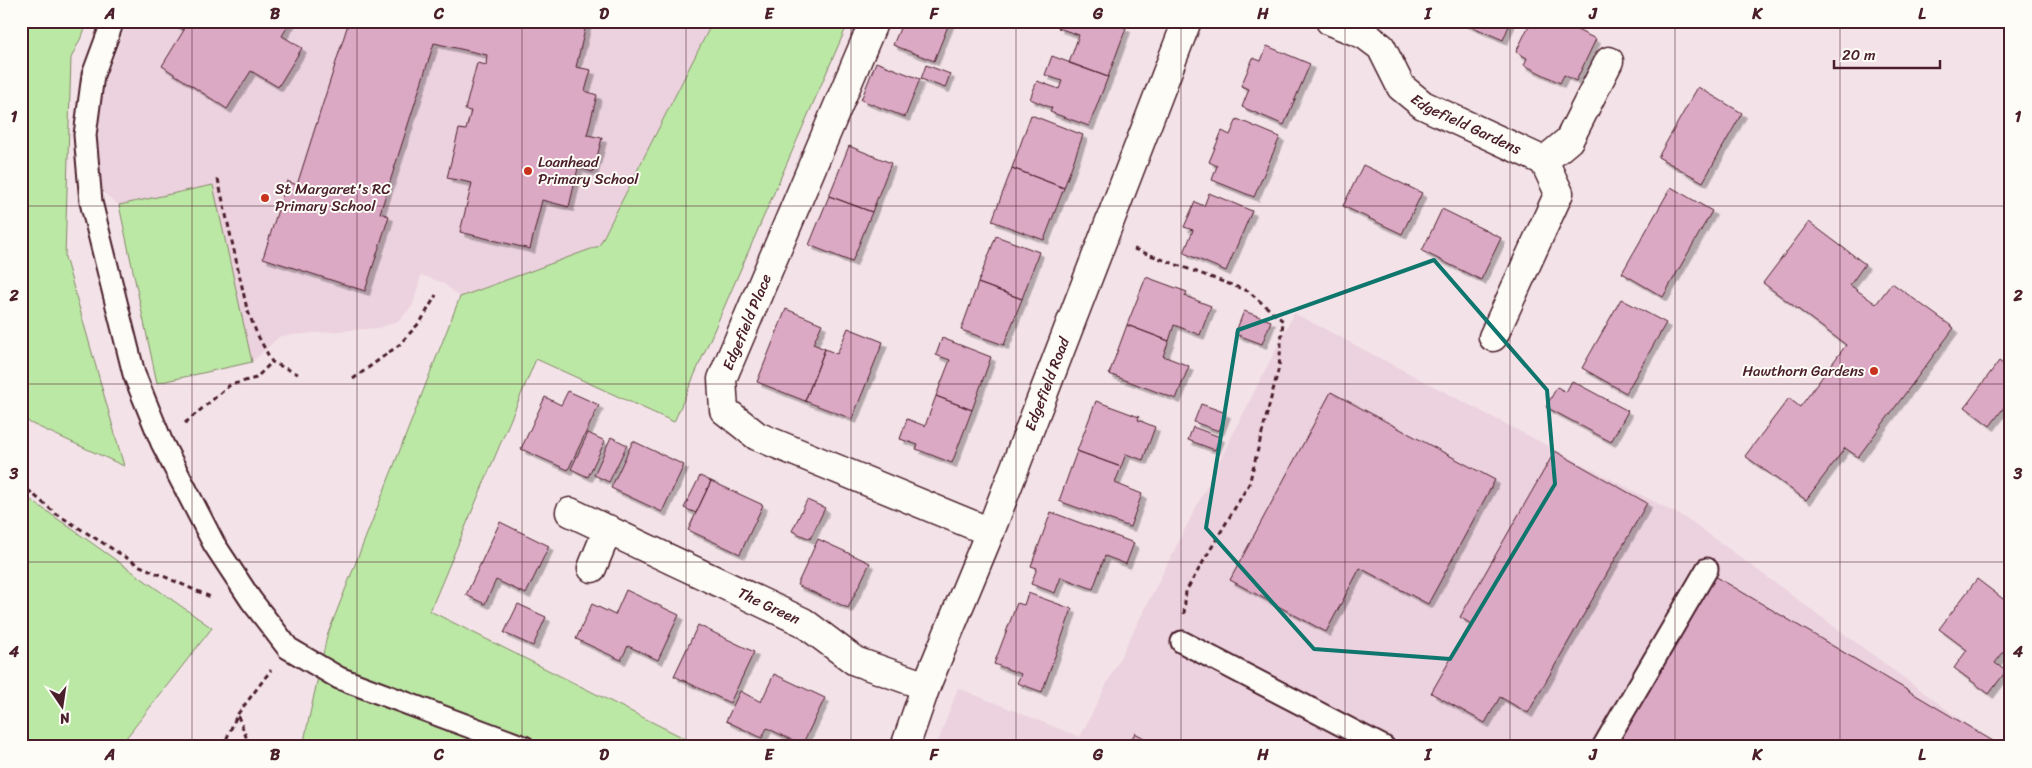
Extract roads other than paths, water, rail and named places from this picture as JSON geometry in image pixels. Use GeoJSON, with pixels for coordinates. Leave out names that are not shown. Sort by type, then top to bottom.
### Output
{"type":"FeatureCollection","features":[{"type":"Feature","properties":{"kind":"street","name":"Edgefield Place"},"geometry":{"type":"LineString","coordinates":[[874,21],[722,379],[724,410],[757,436],[990,532]]}},
{"type":"Feature","properties":{"kind":"street","name":"Edgefield Road"},"geometry":{"type":"LineString","coordinates":[[905,747],[926,686],[990,532],[1187,21]]}},
{"type":"Feature","properties":{"kind":"street","name":"Edgefield Gardens"},"geometry":{"type":"LineString","coordinates":[[1330,21],[1365,35],[1381,47],[1401,87],[1423,105],[1544,161]]}},
{"type":"Feature","properties":{"kind":"street"},"geometry":{"type":"LineString","coordinates":[[1493,337],[1559,193],[1544,161],[1569,140],[1609,61]]}},
{"type":"Feature","properties":{"kind":"street","name":"The Green"},"geometry":{"type":"LineString","coordinates":[[570,512],[803,622],[855,661],[926,686]]}},
{"type":"Feature","properties":{"kind":"street"},"geometry":{"type":"LineString","coordinates":[[592,568],[608,530]]}},
{"type":"Feature","properties":{"kind":"lane"},"geometry":{"type":"LineString","coordinates":[[113,21],[93,75],[90,92],[85,135],[91,202],[134,374],[162,443],[214,544],[251,600],[288,648],[339,678],[524,747]]}},
{"type":"Feature","properties":{"kind":"lane"},"geometry":{"type":"LineString","coordinates":[[1603,747],[1707,569]]}},
{"type":"Feature","properties":{"kind":"lane"},"geometry":{"type":"LineString","coordinates":[[1182,642],[1384,747]]}},
{"type":"Feature","properties":{"kind":"place","name":"Loanhead Primary School"},"geometry":{"type":"Point","coordinates":[528,171]}},
{"type":"Feature","properties":{"kind":"place","name":"St Margaret's RC Primary School"},"geometry":{"type":"Point","coordinates":[265,198]}},
{"type":"Feature","properties":{"kind":"place","name":"Hawthorn Gardens"},"geometry":{"type":"Point","coordinates":[1874,371]}}]}
